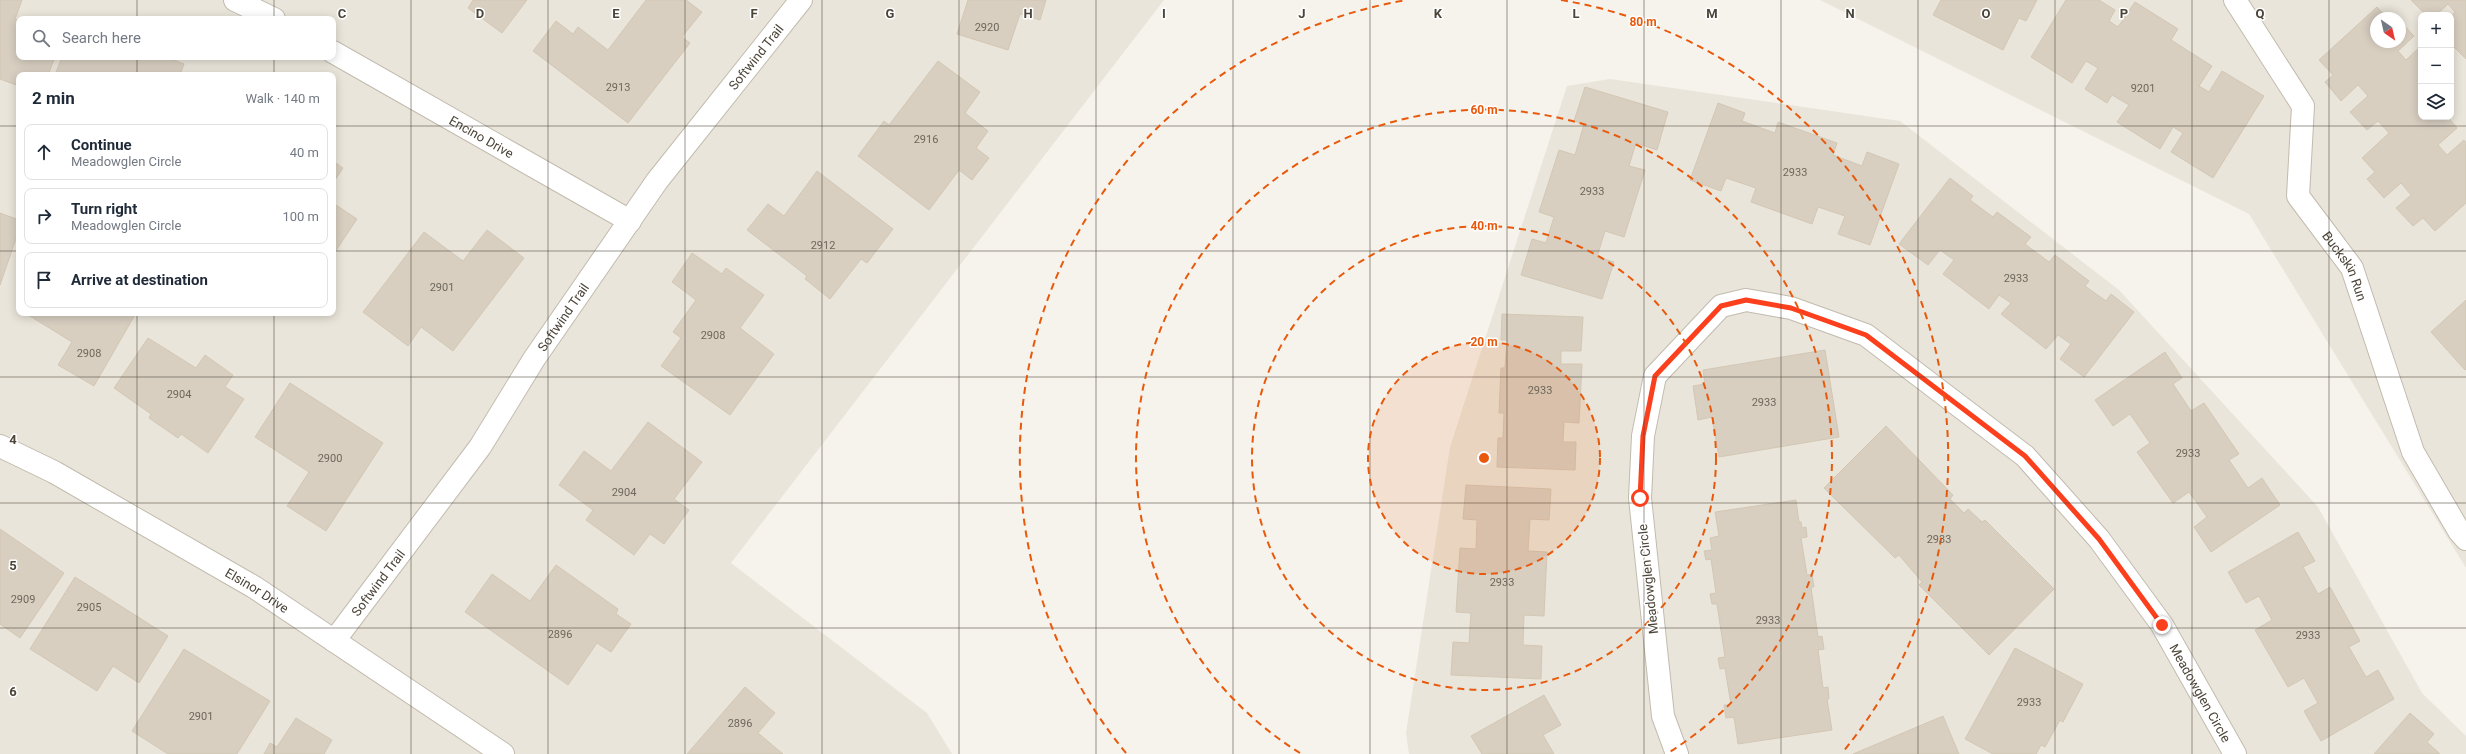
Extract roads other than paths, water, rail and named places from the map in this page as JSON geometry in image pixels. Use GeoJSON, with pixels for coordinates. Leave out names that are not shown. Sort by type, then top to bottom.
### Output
{"type":"FeatureCollection","features":[{"type":"Feature","properties":{"kind":"street"},"geometry":{"type":"LineString","coordinates":[[235,0],[268,16]]}},
{"type":"Feature","properties":{"kind":"street","name":"Softwind Trail"},"geometry":{"type":"LineString","coordinates":[[334,641],[480,447],[534,359],[657,181],[802,0]]}},
{"type":"Feature","properties":{"kind":"street","name":"Buckskin Run"},"geometry":{"type":"LineString","coordinates":[[2235,0],[2303,106],[2298,196],[2352,268],[2413,452],[2459,531],[2466,539]]}},
{"type":"Feature","properties":{"kind":"street","name":"Encino Drive"},"geometry":{"type":"LineString","coordinates":[[336,54],[630,221]]}},
{"type":"Feature","properties":{"kind":"street","name":"Meadowglen Circle"},"geometry":{"type":"LineString","coordinates":[[1677,754],[1663,716],[1640,498],[1643,436],[1655,376],[1721,306],[1746,300],[1791,308],[1866,335],[2025,456],[2099,539],[2162,625],[2236,754]]}},
{"type":"Feature","properties":{"kind":"street","name":"Elsinor Drive"},"geometry":{"type":"LineString","coordinates":[[0,446],[54,472],[254,587],[503,754]]}}]}
